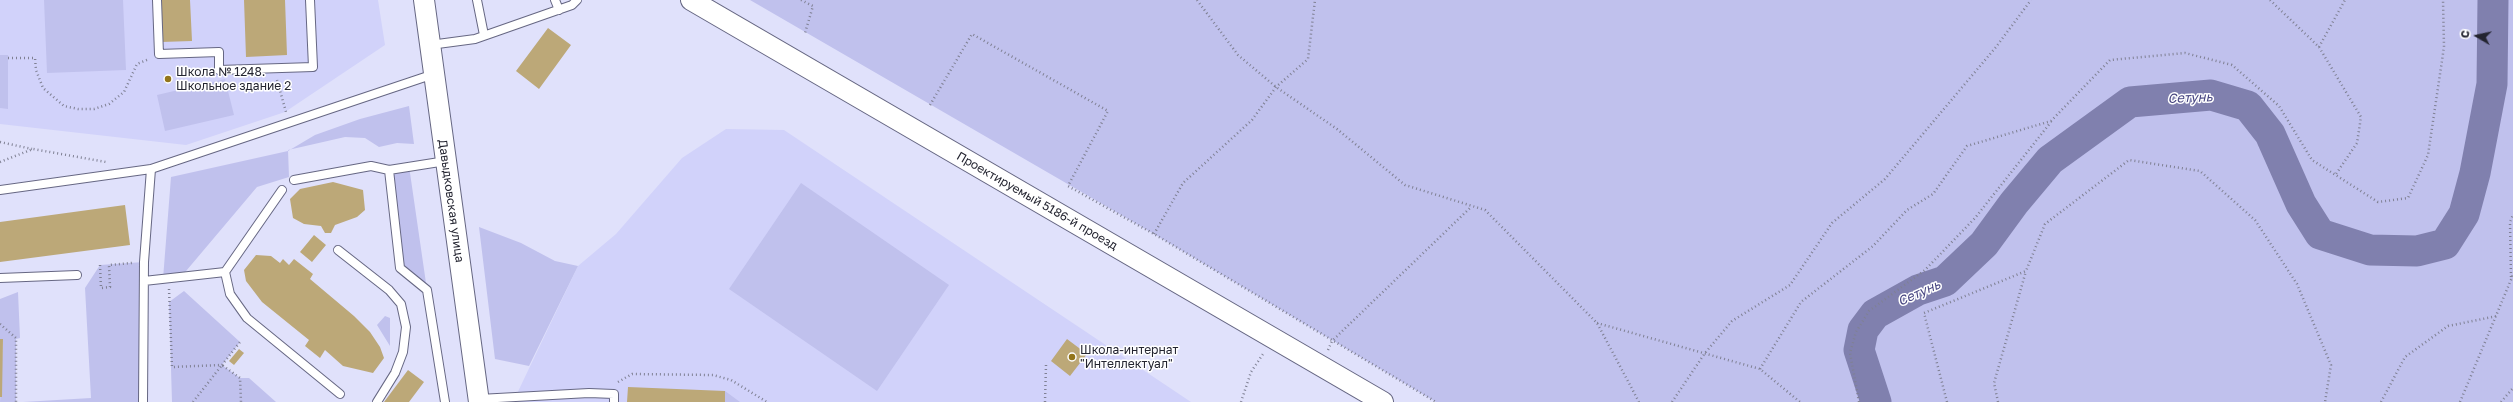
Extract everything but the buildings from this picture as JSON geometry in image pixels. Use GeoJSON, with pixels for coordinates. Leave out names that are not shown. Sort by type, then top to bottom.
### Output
{"type":"FeatureCollection","features":[{"type":"Feature","properties":{"kind":"street","name":"Давыдковская улица"},"geometry":{"type":"LineString","coordinates":[[424,0],[479,400]]}},
{"type":"Feature","properties":{"kind":"street","name":"Проектируемый 5186-й проезд"},"geometry":{"type":"LineString","coordinates":[[691,0],[1383,402]]}},
{"type":"Feature","properties":{"kind":"lane"},"geometry":{"type":"LineString","coordinates":[[157,0],[159,54],[218,52],[219,70],[312,67],[310,0]]}},
{"type":"Feature","properties":{"kind":"lane"},"geometry":{"type":"LineString","coordinates":[[477,0],[484,35]]}},
{"type":"Feature","properties":{"kind":"lane"},"geometry":{"type":"LineString","coordinates":[[555,0],[559,10]]}},
{"type":"Feature","properties":{"kind":"lane"},"geometry":{"type":"LineString","coordinates":[[430,45],[484,35],[559,10],[572,5],[577,0]]}},
{"type":"Feature","properties":{"kind":"lane"},"geometry":{"type":"LineString","coordinates":[[0,190],[151,169],[434,74]]}},
{"type":"Feature","properties":{"kind":"lane"},"geometry":{"type":"LineString","coordinates":[[294,180],[371,166],[389,170],[446,161]]}},
{"type":"Feature","properties":{"kind":"lane"},"geometry":{"type":"LineString","coordinates":[[143,402],[144,262],[151,169]]}},
{"type":"Feature","properties":{"kind":"lane"},"geometry":{"type":"LineString","coordinates":[[389,170],[400,268],[427,290],[445,402]]}},
{"type":"Feature","properties":{"kind":"lane"},"geometry":{"type":"LineString","coordinates":[[282,190],[225,272],[230,294],[247,318],[340,394]]}},
{"type":"Feature","properties":{"kind":"lane"},"geometry":{"type":"LineString","coordinates":[[338,250],[389,290],[401,304],[406,327],[403,352],[395,373],[376,402]]}},
{"type":"Feature","properties":{"kind":"lane"},"geometry":{"type":"LineString","coordinates":[[144,281],[225,272]]}},
{"type":"Feature","properties":{"kind":"lane"},"geometry":{"type":"LineString","coordinates":[[0,278],[77,275]]}},
{"type":"Feature","properties":{"kind":"lane"},"geometry":{"type":"LineString","coordinates":[[479,400],[589,392],[614,398]]}},
{"type":"Feature","properties":{"kind":"path"},"geometry":{"type":"LineString","coordinates":[[801,0],[812,6],[805,33]]}},
{"type":"Feature","properties":{"kind":"path"},"geometry":{"type":"LineString","coordinates":[[1197,0],[1238,55],[1276,87],[1337,129],[1405,185],[1485,210],[1597,323],[1639,402]]}},
{"type":"Feature","properties":{"kind":"path"},"geometry":{"type":"LineString","coordinates":[[1154,234],[1183,183],[1252,120],[1276,87],[1308,59],[1315,0]]}},
{"type":"Feature","properties":{"kind":"path"},"geometry":{"type":"LineString","coordinates":[[1672,402],[1705,353],[1732,321],[1790,285],[1832,223],[1884,179],[1996,47],[2031,0]]}},
{"type":"Feature","properties":{"kind":"path"},"geometry":{"type":"LineString","coordinates":[[2270,0],[2319,47],[2361,117],[2357,143],[2336,174]]}},
{"type":"Feature","properties":{"kind":"path"},"geometry":{"type":"LineString","coordinates":[[2319,47],[2345,0]]}},
{"type":"Feature","properties":{"kind":"path"},"geometry":{"type":"LineString","coordinates":[[1859,402],[1850,353],[1856,332],[1869,311],[1925,270],[1975,218],[2051,121],[2110,60],[2185,53],[2232,65],[2279,106],[2312,160],[2378,202],[2408,198],[2428,155],[2444,47],[2443,0]]}},
{"type":"Feature","properties":{"kind":"path"},"geometry":{"type":"LineString","coordinates":[[930,105],[972,34],[1108,111],[1068,186],[1154,234],[1436,402]]}},
{"type":"Feature","properties":{"kind":"path"},"geometry":{"type":"LineString","coordinates":[[8,58],[35,58],[36,70],[43,88],[64,106],[78,109],[94,109],[109,104],[124,92],[137,64]]}},
{"type":"Feature","properties":{"kind":"path"},"geometry":{"type":"LineString","coordinates":[[274,68],[289,122]]}},
{"type":"Feature","properties":{"kind":"path"},"geometry":{"type":"LineString","coordinates":[[1760,369],[1802,302],[1873,246],[1907,210],[1933,194],[1967,146],[2051,121]]}},
{"type":"Feature","properties":{"kind":"path"},"geometry":{"type":"LineString","coordinates":[[0,142],[112,162]]}},
{"type":"Feature","properties":{"kind":"path"},"geometry":{"type":"LineString","coordinates":[[0,162],[33,149]]}},
{"type":"Feature","properties":{"kind":"path"},"geometry":{"type":"LineString","coordinates":[[1998,402],[1994,384],[2026,271],[2045,224],[2129,160],[2200,171],[2255,220],[2297,284],[2331,365],[2325,402]]}},
{"type":"Feature","properties":{"kind":"path"},"geometry":{"type":"LineString","coordinates":[[1321,365],[1332,340],[1472,207]]}},
{"type":"Feature","properties":{"kind":"path"},"geometry":{"type":"LineString","coordinates":[[2511,280],[2510,222],[2513,215]]}},
{"type":"Feature","properties":{"kind":"path"},"geometry":{"type":"LineString","coordinates":[[100,265],[101,288],[110,287],[109,265],[144,262]]}},
{"type":"Feature","properties":{"kind":"path"},"geometry":{"type":"LineString","coordinates":[[1947,402],[1924,313],[2026,271]]}},
{"type":"Feature","properties":{"kind":"path"},"geometry":{"type":"LineString","coordinates":[[2460,402],[2513,275]]}},
{"type":"Feature","properties":{"kind":"path"},"geometry":{"type":"LineString","coordinates":[[168,279],[172,367],[222,365],[240,378],[241,402]]}},
{"type":"Feature","properties":{"kind":"path"},"geometry":{"type":"LineString","coordinates":[[2381,402],[2405,357],[2448,326],[2497,316]]}},
{"type":"Feature","properties":{"kind":"path"},"geometry":{"type":"LineString","coordinates":[[1597,323],[1760,369],[1800,402]]}},
{"type":"Feature","properties":{"kind":"path"},"geometry":{"type":"LineString","coordinates":[[0,324],[16,338],[16,402]]}},
{"type":"Feature","properties":{"kind":"path"},"geometry":{"type":"LineString","coordinates":[[1241,402],[1251,372],[1275,338]]}},
{"type":"Feature","properties":{"kind":"path"},"geometry":{"type":"LineString","coordinates":[[193,402],[240,342]]}},
{"type":"Feature","properties":{"kind":"path"},"geometry":{"type":"LineString","coordinates":[[1045,402],[1046,365]]}},
{"type":"Feature","properties":{"kind":"path"},"geometry":{"type":"LineString","coordinates":[[614,398],[619,382],[632,374],[713,375],[731,380],[767,402]]}},
{"type":"Feature","properties":{"kind":"path"},"geometry":{"type":"LineString","coordinates":[[2501,402],[2513,388]]}},
{"type":"Feature","properties":{"kind":"shaded area","name":"Школа № 1248. Школьное здание 2"},"geometry":{"type":"Polygon","coordinates":[[[0,0],[378,0],[385,45],[285,112],[186,145],[0,124],[0,0]]]}},
{"type":"Feature","properties":{"kind":"shaded area"},"geometry":{"type":"Polygon","coordinates":[[[44,0],[123,0],[126,70],[47,73],[44,0]]]}},
{"type":"Feature","properties":{"kind":"shaded area"},"geometry":{"type":"Polygon","coordinates":[[[750,0],[2513,0],[2513,402],[1436,402],[1154,234],[750,0]]]}},
{"type":"Feature","properties":{"kind":"shaded area"},"geometry":{"type":"Polygon","coordinates":[[[0,55],[8,55],[8,109],[0,108],[0,55]]]}},
{"type":"Feature","properties":{"kind":"shaded area"},"geometry":{"type":"Polygon","coordinates":[[[225,79],[234,115],[165,131],[157,95],[225,79]]]}},
{"type":"Feature","properties":{"kind":"shaded area"},"geometry":{"type":"Polygon","coordinates":[[[409,106],[414,144],[397,143],[379,147],[365,138],[345,137],[291,149],[315,135],[360,119],[409,106]]]}},
{"type":"Feature","properties":{"kind":"shaded area"},"geometry":{"type":"Polygon","coordinates":[[[726,129],[784,130],[1191,402],[513,402],[578,266],[616,234],[682,158],[726,129]]]}},
{"type":"Feature","properties":{"kind":"shaded area"},"geometry":{"type":"Polygon","coordinates":[[[288,151],[289,177],[257,187],[181,277],[163,279],[171,177],[288,151]]]}},
{"type":"Feature","properties":{"kind":"shaded area"},"geometry":{"type":"Polygon","coordinates":[[[409,166],[427,290],[400,268],[389,170],[409,166]]]}},
{"type":"Feature","properties":{"kind":"shaded area"},"geometry":{"type":"Polygon","coordinates":[[[801,183],[949,285],[877,391],[729,289],[801,183]]]}},
{"type":"Feature","properties":{"kind":"shaded area"},"geometry":{"type":"Polygon","coordinates":[[[479,227],[521,243],[555,261],[578,266],[529,366],[495,359],[479,227]]]}},
{"type":"Feature","properties":{"kind":"shaded area"},"geometry":{"type":"Polygon","coordinates":[[[144,262],[143,402],[23,402],[91,398],[85,288],[100,265],[144,262]]]}},
{"type":"Feature","properties":{"kind":"shaded area"},"geometry":{"type":"Polygon","coordinates":[[[184,291],[240,342],[222,365],[240,378],[249,378],[276,402],[172,402],[169,302],[184,291]]]}},
{"type":"Feature","properties":{"kind":"shaded area"},"geometry":{"type":"Polygon","coordinates":[[[18,292],[20,338],[16,339],[16,402],[0,402],[3,340],[0,339],[0,299],[18,292]]]}},
{"type":"Feature","properties":{"kind":"shaded area"},"geometry":{"type":"Polygon","coordinates":[[[385,316],[390,318],[390,346],[377,325],[385,316]]]}},
{"type":"Feature","properties":{"kind":"shaded area"},"geometry":{"type":"Polygon","coordinates":[[[725,391],[740,402],[725,402],[725,391]]]}},
{"type":"Feature","properties":{"kind":"waterway","name":"Сетунь"},"geometry":{"type":"LineString","coordinates":[[1876,402],[1859,350],[1863,330],[1875,314],[1918,290],[1945,281],[1984,244],[2014,203],[2050,160],[2130,102],[2211,95],[2248,106],[2270,134],[2301,204],[2320,234],[2370,250],[2417,251],[2445,244],[2464,214],[2475,173],[2492,84],[2493,0]]}},
{"type":"Feature","properties":{"kind":"place","name":"Школа № 1248. Школьное здание 2"},"geometry":{"type":"Point","coordinates":[168,79]}},
{"type":"Feature","properties":{"kind":"place","name":"Школа-интернат \"Интеллектуал\""},"geometry":{"type":"Point","coordinates":[1072,357]}}]}
